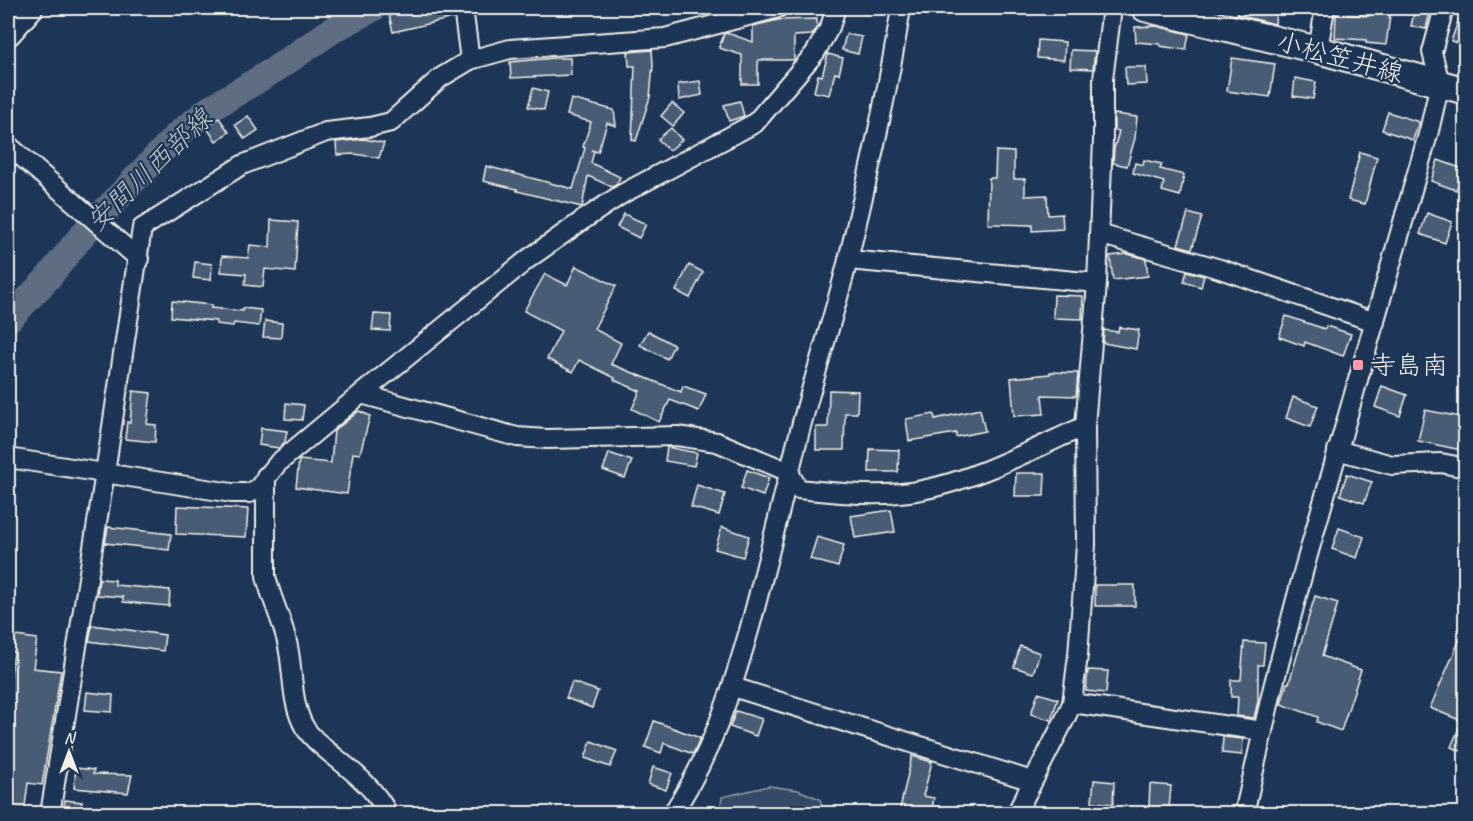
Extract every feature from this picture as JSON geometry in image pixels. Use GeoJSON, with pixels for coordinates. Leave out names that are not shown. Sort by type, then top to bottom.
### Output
{"type":"FeatureCollection","features":[{"type":"Feature","properties":{"kind":"main road"},"geometry":{"type":"LineString","coordinates":[[8,32],[29,8]]}},
{"type":"Feature","properties":{"kind":"main road","name":"小松笠井線"},"geometry":{"type":"LineString","coordinates":[[1145,8],[1318,50],[1466,91]]}},
{"type":"Feature","properties":{"kind":"street"},"geometry":{"type":"LineString","coordinates":[[463,8],[470,60]]}},
{"type":"Feature","properties":{"kind":"street"},"geometry":{"type":"LineString","coordinates":[[50,813],[139,259],[142,228],[242,165],[326,132],[391,122],[440,78],[470,60],[510,49],[665,38],[778,8]]}},
{"type":"Feature","properties":{"kind":"street"},"geometry":{"type":"LineString","coordinates":[[8,458],[232,493],[250,493],[258,488],[278,464],[361,394],[528,259],[622,194],[755,123],[814,53],[830,27],[836,8]]}},
{"type":"Feature","properties":{"kind":"street"},"geometry":{"type":"LineString","coordinates":[[672,813],[686,793],[707,754],[733,687],[765,573],[789,472],[848,260],[894,56],[902,8]]}},
{"type":"Feature","properties":{"kind":"street"},"geometry":{"type":"LineString","coordinates":[[1016,813],[1072,703],[1078,655],[1086,545],[1085,426],[1097,283],[1103,79],[1112,8]]}},
{"type":"Feature","properties":{"kind":"street"},"geometry":{"type":"LineString","coordinates":[[1318,50],[1325,8]]}},
{"type":"Feature","properties":{"kind":"street"},"geometry":{"type":"LineString","coordinates":[[1244,813],[1293,612],[1337,450],[1415,186],[1440,83],[1432,52],[1444,8]]}},
{"type":"Feature","properties":{"kind":"street"},"geometry":{"type":"LineString","coordinates":[[8,145],[139,259]]}},
{"type":"Feature","properties":{"kind":"street"},"geometry":{"type":"LineString","coordinates":[[1099,234],[1220,269],[1375,322]]}},
{"type":"Feature","properties":{"kind":"street"},"geometry":{"type":"LineString","coordinates":[[848,260],[1097,283]]}},
{"type":"Feature","properties":{"kind":"street"},"geometry":{"type":"LineString","coordinates":[[361,394],[517,437],[547,439],[677,436],[717,442],[789,472],[798,489],[832,493],[874,494],[922,490],[965,478],[1085,426]]}},
{"type":"Feature","properties":{"kind":"street"},"geometry":{"type":"LineString","coordinates":[[1337,450],[1392,465],[1442,463],[1466,468]]}},
{"type":"Feature","properties":{"kind":"street"},"geometry":{"type":"LineString","coordinates":[[266,476],[266,576],[288,642],[292,682],[304,726],[318,745],[357,775],[372,790],[388,813]]}},
{"type":"Feature","properties":{"kind":"street"},"geometry":{"type":"LineString","coordinates":[[733,687],[1032,781]]}},
{"type":"Feature","properties":{"kind":"street"},"geometry":{"type":"LineString","coordinates":[[1072,703],[1263,731]]}},
{"type":"Feature","properties":{"kind":"shaded area"},"geometry":{"type":"Polygon","coordinates":[[[769,786],[798,790],[820,799],[824,813],[720,813],[722,797],[769,786]]]}},
{"type":"Feature","properties":{"kind":"building"},"geometry":{"type":"Polygon","coordinates":[[[452,8],[453,18],[393,32],[388,10],[452,8]]]}},
{"type":"Feature","properties":{"kind":"building"},"geometry":{"type":"Polygon","coordinates":[[[1264,8],[1276,9],[1275,24],[1237,15],[1238,9],[1264,11],[1264,8]]]}},
{"type":"Feature","properties":{"kind":"building"},"geometry":{"type":"Polygon","coordinates":[[[1370,8],[1391,8],[1386,45],[1366,43],[1366,40],[1335,38],[1336,14],[1369,16],[1370,8]]]}},
{"type":"Feature","properties":{"kind":"building"},"geometry":{"type":"Polygon","coordinates":[[[1463,8],[1466,8],[1466,46],[1451,41],[1463,8]]]}},
{"type":"Feature","properties":{"kind":"building"},"geometry":{"type":"Polygon","coordinates":[[[1415,9],[1430,12],[1426,29],[1411,26],[1415,9]]]}},
{"type":"Feature","properties":{"kind":"building"},"geometry":{"type":"Polygon","coordinates":[[[817,19],[817,28],[812,35],[794,36],[794,60],[758,60],[758,84],[742,84],[742,55],[719,48],[724,34],[727,33],[753,42],[753,26],[778,20],[817,19]]]}},
{"type":"Feature","properties":{"kind":"building"},"geometry":{"type":"Polygon","coordinates":[[[1156,26],[1189,34],[1186,50],[1160,46],[1160,44],[1136,42],[1135,27],[1156,26]]]}},
{"type":"Feature","properties":{"kind":"building"},"geometry":{"type":"Polygon","coordinates":[[[846,34],[862,37],[858,54],[842,50],[846,34]]]}},
{"type":"Feature","properties":{"kind":"building"},"geometry":{"type":"Polygon","coordinates":[[[1038,40],[1065,42],[1064,60],[1037,58],[1038,40]]]}},
{"type":"Feature","properties":{"kind":"building"},"geometry":{"type":"Polygon","coordinates":[[[652,50],[650,97],[636,141],[632,140],[635,66],[629,66],[628,52],[652,50]]]}},
{"type":"Feature","properties":{"kind":"building"},"geometry":{"type":"Polygon","coordinates":[[[1071,50],[1095,51],[1093,69],[1070,68],[1071,50]]]}},
{"type":"Feature","properties":{"kind":"building"},"geometry":{"type":"Polygon","coordinates":[[[828,54],[843,58],[839,74],[835,73],[829,95],[814,92],[818,75],[822,76],[828,54]]]}},
{"type":"Feature","properties":{"kind":"building"},"geometry":{"type":"Polygon","coordinates":[[[570,58],[571,75],[511,78],[510,62],[570,58]]]}},
{"type":"Feature","properties":{"kind":"building"},"geometry":{"type":"Polygon","coordinates":[[[1232,58],[1275,64],[1270,97],[1227,91],[1232,58]]]}},
{"type":"Feature","properties":{"kind":"building"},"geometry":{"type":"Polygon","coordinates":[[[1125,67],[1146,67],[1147,84],[1126,85],[1125,67]]]}},
{"type":"Feature","properties":{"kind":"building"},"geometry":{"type":"Polygon","coordinates":[[[1295,78],[1316,82],[1313,99],[1293,96],[1295,78]]]}},
{"type":"Feature","properties":{"kind":"building"},"geometry":{"type":"Polygon","coordinates":[[[700,81],[702,95],[679,100],[678,84],[700,81]]]}},
{"type":"Feature","properties":{"kind":"building"},"geometry":{"type":"Polygon","coordinates":[[[533,88],[548,92],[544,110],[528,107],[533,88]]]}},
{"type":"Feature","properties":{"kind":"building"},"geometry":{"type":"Polygon","coordinates":[[[571,99],[614,110],[616,126],[607,123],[598,152],[591,150],[594,151],[591,163],[620,177],[616,185],[612,187],[588,176],[582,207],[483,181],[486,166],[573,189],[591,122],[567,115],[571,99]]]}},
{"type":"Feature","properties":{"kind":"building"},"geometry":{"type":"Polygon","coordinates":[[[740,101],[744,116],[729,121],[724,105],[740,101]]]}},
{"type":"Feature","properties":{"kind":"building"},"geometry":{"type":"Polygon","coordinates":[[[672,103],[684,113],[673,126],[661,116],[672,103]]]}},
{"type":"Feature","properties":{"kind":"building"},"geometry":{"type":"Polygon","coordinates":[[[1388,112],[1419,122],[1413,140],[1382,130],[1388,112]]]}},
{"type":"Feature","properties":{"kind":"building"},"geometry":{"type":"Polygon","coordinates":[[[1114,114],[1137,117],[1135,138],[1127,166],[1113,163],[1119,131],[1114,130],[1114,114]]]}},
{"type":"Feature","properties":{"kind":"building"},"geometry":{"type":"Polygon","coordinates":[[[248,116],[258,130],[245,139],[235,125],[248,116]]]}},
{"type":"Feature","properties":{"kind":"building"},"geometry":{"type":"Polygon","coordinates":[[[219,118],[229,132],[216,141],[206,127],[219,118]]]}},
{"type":"Feature","properties":{"kind":"building"},"geometry":{"type":"Polygon","coordinates":[[[671,128],[682,140],[669,151],[658,139],[671,128]]]}},
{"type":"Feature","properties":{"kind":"building"},"geometry":{"type":"Polygon","coordinates":[[[364,139],[384,143],[379,158],[355,154],[337,155],[336,142],[364,139]]]}},
{"type":"Feature","properties":{"kind":"building"},"geometry":{"type":"Polygon","coordinates":[[[996,151],[1014,152],[1014,179],[1025,179],[1025,196],[1047,195],[1048,215],[1062,214],[1063,229],[1032,231],[1032,225],[988,224],[989,178],[995,178],[996,151]]]}},
{"type":"Feature","properties":{"kind":"building"},"geometry":{"type":"Polygon","coordinates":[[[1360,152],[1377,157],[1365,204],[1348,200],[1360,152]]]}},
{"type":"Feature","properties":{"kind":"building"},"geometry":{"type":"Polygon","coordinates":[[[1144,160],[1162,164],[1160,169],[1184,175],[1180,196],[1162,191],[1164,182],[1133,173],[1135,163],[1143,165],[1144,160]]]}},
{"type":"Feature","properties":{"kind":"building"},"geometry":{"type":"Polygon","coordinates":[[[1438,160],[1463,169],[1456,190],[1431,181],[1438,160]]]}},
{"type":"Feature","properties":{"kind":"building"},"geometry":{"type":"Polygon","coordinates":[[[1188,213],[1202,217],[1192,249],[1178,245],[1188,213]]]}},
{"type":"Feature","properties":{"kind":"building"},"geometry":{"type":"Polygon","coordinates":[[[1427,213],[1452,222],[1445,243],[1420,234],[1427,213]]]}},
{"type":"Feature","properties":{"kind":"building"},"geometry":{"type":"Polygon","coordinates":[[[624,214],[646,224],[639,238],[617,227],[624,214]]]}},
{"type":"Feature","properties":{"kind":"building"},"geometry":{"type":"Polygon","coordinates":[[[271,220],[298,222],[295,272],[265,269],[263,287],[245,285],[246,274],[221,272],[222,256],[248,258],[250,245],[270,247],[271,220]]]}},
{"type":"Feature","properties":{"kind":"building"},"geometry":{"type":"Polygon","coordinates":[[[1127,254],[1146,259],[1148,276],[1113,280],[1110,256],[1127,254]]]}},
{"type":"Feature","properties":{"kind":"building"},"geometry":{"type":"Polygon","coordinates":[[[195,262],[212,264],[211,280],[193,278],[195,262]]]}},
{"type":"Feature","properties":{"kind":"building"},"geometry":{"type":"Polygon","coordinates":[[[689,265],[703,272],[690,298],[676,291],[689,265]]]}},
{"type":"Feature","properties":{"kind":"building"},"geometry":{"type":"Polygon","coordinates":[[[576,266],[616,286],[594,329],[621,343],[611,364],[681,392],[683,386],[706,394],[699,411],[670,400],[659,422],[632,409],[640,391],[614,380],[615,378],[579,360],[573,372],[547,359],[561,331],[524,311],[545,274],[567,285],[576,266]]]}},
{"type":"Feature","properties":{"kind":"building"},"geometry":{"type":"Polygon","coordinates":[[[1187,271],[1204,276],[1201,287],[1184,282],[1187,271]]]}},
{"type":"Feature","properties":{"kind":"building"},"geometry":{"type":"Polygon","coordinates":[[[1054,295],[1083,296],[1082,319],[1053,318],[1054,295]]]}},
{"type":"Feature","properties":{"kind":"building"},"geometry":{"type":"Polygon","coordinates":[[[172,301],[212,305],[211,308],[261,310],[259,326],[234,323],[233,326],[216,324],[216,321],[171,317],[172,301]]]}},
{"type":"Feature","properties":{"kind":"building"},"geometry":{"type":"Polygon","coordinates":[[[374,314],[391,315],[390,331],[372,330],[374,314]]]}},
{"type":"Feature","properties":{"kind":"building"},"geometry":{"type":"Polygon","coordinates":[[[1286,316],[1325,329],[1326,326],[1351,334],[1343,356],[1305,342],[1304,346],[1279,337],[1286,316]]]}},
{"type":"Feature","properties":{"kind":"building"},"geometry":{"type":"Polygon","coordinates":[[[265,321],[282,323],[281,338],[263,337],[265,321]]]}},
{"type":"Feature","properties":{"kind":"building"},"geometry":{"type":"Polygon","coordinates":[[[1119,327],[1139,330],[1136,349],[1103,343],[1104,330],[1118,332],[1119,327]]]}},
{"type":"Feature","properties":{"kind":"building"},"geometry":{"type":"Polygon","coordinates":[[[648,331],[674,345],[667,359],[640,345],[648,331]]]}},
{"type":"Feature","properties":{"kind":"building"},"geometry":{"type":"Polygon","coordinates":[[[1050,372],[1078,373],[1076,396],[1042,395],[1044,414],[1014,416],[1011,378],[1050,374],[1050,372]]]}},
{"type":"Feature","properties":{"kind":"building"},"geometry":{"type":"Polygon","coordinates":[[[1382,386],[1407,395],[1400,416],[1375,407],[1382,386]]]}},
{"type":"Feature","properties":{"kind":"building"},"geometry":{"type":"Polygon","coordinates":[[[829,390],[858,391],[857,413],[845,413],[844,450],[816,450],[816,427],[828,427],[829,390]]]}},
{"type":"Feature","properties":{"kind":"building"},"geometry":{"type":"Polygon","coordinates":[[[133,391],[151,393],[147,424],[156,425],[155,442],[125,439],[127,422],[130,423],[133,391]]]}},
{"type":"Feature","properties":{"kind":"building"},"geometry":{"type":"Polygon","coordinates":[[[1293,397],[1318,406],[1310,427],[1286,418],[1293,397]]]}},
{"type":"Feature","properties":{"kind":"building"},"geometry":{"type":"Polygon","coordinates":[[[286,403],[304,405],[302,420],[285,419],[286,403]]]}},
{"type":"Feature","properties":{"kind":"building"},"geometry":{"type":"Polygon","coordinates":[[[980,409],[985,431],[956,437],[956,433],[909,441],[906,419],[934,414],[935,419],[980,409]]]}},
{"type":"Feature","properties":{"kind":"building"},"geometry":{"type":"Polygon","coordinates":[[[1425,410],[1466,418],[1466,451],[1418,441],[1425,410]]]}},
{"type":"Feature","properties":{"kind":"building"},"geometry":{"type":"Polygon","coordinates":[[[359,411],[370,416],[360,454],[353,453],[347,494],[296,487],[299,460],[331,463],[334,431],[359,411]]]}},
{"type":"Feature","properties":{"kind":"building"},"geometry":{"type":"Polygon","coordinates":[[[261,428],[287,431],[285,442],[279,448],[259,445],[261,428]]]}},
{"type":"Feature","properties":{"kind":"building"},"geometry":{"type":"Polygon","coordinates":[[[667,447],[697,453],[694,466],[665,461],[667,447]]]}},
{"type":"Feature","properties":{"kind":"building"},"geometry":{"type":"Polygon","coordinates":[[[870,449],[899,450],[898,472],[869,472],[870,449]]]}},
{"type":"Feature","properties":{"kind":"building"},"geometry":{"type":"Polygon","coordinates":[[[609,453],[632,461],[625,478],[603,470],[609,453]]]}},
{"type":"Feature","properties":{"kind":"building"},"geometry":{"type":"Polygon","coordinates":[[[747,470],[769,478],[763,496],[741,488],[747,470]]]}},
{"type":"Feature","properties":{"kind":"building"},"geometry":{"type":"Polygon","coordinates":[[[1016,473],[1045,473],[1044,496],[1015,496],[1016,473]]]}},
{"type":"Feature","properties":{"kind":"building"},"geometry":{"type":"Polygon","coordinates":[[[1347,474],[1372,482],[1364,503],[1340,495],[1347,474]]]}},
{"type":"Feature","properties":{"kind":"building"},"geometry":{"type":"Polygon","coordinates":[[[697,485],[725,494],[719,515],[691,507],[697,485]]]}},
{"type":"Feature","properties":{"kind":"building"},"geometry":{"type":"Polygon","coordinates":[[[177,506],[248,509],[246,537],[176,534],[177,506]]]}},
{"type":"Feature","properties":{"kind":"building"},"geometry":{"type":"Polygon","coordinates":[[[891,510],[895,532],[855,538],[851,516],[891,510]]]}},
{"type":"Feature","properties":{"kind":"building"},"geometry":{"type":"Polygon","coordinates":[[[108,527],[171,534],[169,550],[105,543],[108,527]]]}},
{"type":"Feature","properties":{"kind":"building"},"geometry":{"type":"Polygon","coordinates":[[[722,527],[749,536],[743,557],[715,549],[722,527]]]}},
{"type":"Feature","properties":{"kind":"building"},"geometry":{"type":"Polygon","coordinates":[[[1339,528],[1364,537],[1357,558],[1332,549],[1339,528]]]}},
{"type":"Feature","properties":{"kind":"building"},"geometry":{"type":"Polygon","coordinates":[[[817,537],[844,545],[838,567],[810,559],[817,537]]]}},
{"type":"Feature","properties":{"kind":"building"},"geometry":{"type":"Polygon","coordinates":[[[99,579],[115,580],[115,585],[170,590],[169,606],[123,602],[123,597],[97,595],[99,579]]]}},
{"type":"Feature","properties":{"kind":"building"},"geometry":{"type":"Polygon","coordinates":[[[1095,585],[1135,585],[1135,606],[1095,606],[1095,585]]]}},
{"type":"Feature","properties":{"kind":"building"},"geometry":{"type":"Polygon","coordinates":[[[1315,596],[1338,603],[1322,656],[1361,670],[1341,731],[1317,722],[1318,717],[1281,704],[1315,596]]]}},
{"type":"Feature","properties":{"kind":"building"},"geometry":{"type":"Polygon","coordinates":[[[92,625],[165,635],[163,651],[89,641],[92,625]]]}},
{"type":"Feature","properties":{"kind":"building"},"geometry":{"type":"Polygon","coordinates":[[[1466,625],[1466,753],[1451,747],[1462,721],[1430,708],[1466,625]]]}},
{"type":"Feature","properties":{"kind":"building"},"geometry":{"type":"Polygon","coordinates":[[[8,635],[37,639],[33,668],[61,671],[42,785],[28,783],[24,813],[8,810],[8,695],[14,652],[8,651],[8,635]]]}},
{"type":"Feature","properties":{"kind":"building"},"geometry":{"type":"Polygon","coordinates":[[[1244,642],[1265,643],[1263,665],[1258,665],[1258,701],[1254,718],[1237,716],[1238,697],[1231,697],[1231,680],[1241,680],[1244,642]]]}},
{"type":"Feature","properties":{"kind":"building"},"geometry":{"type":"Polygon","coordinates":[[[1020,646],[1040,653],[1033,673],[1014,667],[1020,646]]]}},
{"type":"Feature","properties":{"kind":"building"},"geometry":{"type":"Polygon","coordinates":[[[1088,670],[1108,671],[1106,693],[1086,691],[1088,670]]]}},
{"type":"Feature","properties":{"kind":"building"},"geometry":{"type":"Polygon","coordinates":[[[572,682],[598,691],[592,708],[566,698],[572,682]]]}},
{"type":"Feature","properties":{"kind":"building"},"geometry":{"type":"Polygon","coordinates":[[[87,692],[113,695],[112,712],[85,710],[87,692]]]}},
{"type":"Feature","properties":{"kind":"building"},"geometry":{"type":"Polygon","coordinates":[[[1038,693],[1058,699],[1051,720],[1031,714],[1038,693]]]}},
{"type":"Feature","properties":{"kind":"building"},"geometry":{"type":"Polygon","coordinates":[[[736,711],[762,719],[756,736],[730,727],[736,711]]]}},
{"type":"Feature","properties":{"kind":"building"},"geometry":{"type":"Polygon","coordinates":[[[654,721],[700,738],[693,754],[664,743],[661,753],[645,747],[654,721]]]}},
{"type":"Feature","properties":{"kind":"building"},"geometry":{"type":"Polygon","coordinates":[[[1223,737],[1243,739],[1242,755],[1222,753],[1223,737]]]}},
{"type":"Feature","properties":{"kind":"building"},"geometry":{"type":"Polygon","coordinates":[[[591,741],[617,751],[610,767],[585,758],[591,741]]]}},
{"type":"Feature","properties":{"kind":"building"},"geometry":{"type":"Polygon","coordinates":[[[912,756],[932,762],[923,796],[934,798],[931,813],[899,813],[912,756]]]}},
{"type":"Feature","properties":{"kind":"building"},"geometry":{"type":"Polygon","coordinates":[[[653,767],[672,773],[666,790],[648,784],[653,767]]]}},
{"type":"Feature","properties":{"kind":"building"},"geometry":{"type":"Polygon","coordinates":[[[76,768],[94,770],[93,774],[132,775],[128,793],[74,788],[76,768]]]}},
{"type":"Feature","properties":{"kind":"building"},"geometry":{"type":"Polygon","coordinates":[[[1094,780],[1114,782],[1113,804],[1092,802],[1094,780]]]}},
{"type":"Feature","properties":{"kind":"building"},"geometry":{"type":"Polygon","coordinates":[[[1150,784],[1171,786],[1169,808],[1149,806],[1150,784]]]}},
{"type":"Feature","properties":{"kind":"building"},"geometry":{"type":"Polygon","coordinates":[[[65,800],[82,802],[81,813],[63,813],[65,800]]]}},
{"type":"Feature","properties":{"kind":"waterway","name":"安間川西部線"},"geometry":{"type":"LineString","coordinates":[[8,320],[47,279],[84,233],[177,135],[208,110],[274,70],[334,29],[374,8]]}},
{"type":"Feature","properties":{"kind":"place","name":"寺島南"},"geometry":{"type":"Point","coordinates":[1358,365]}}]}
